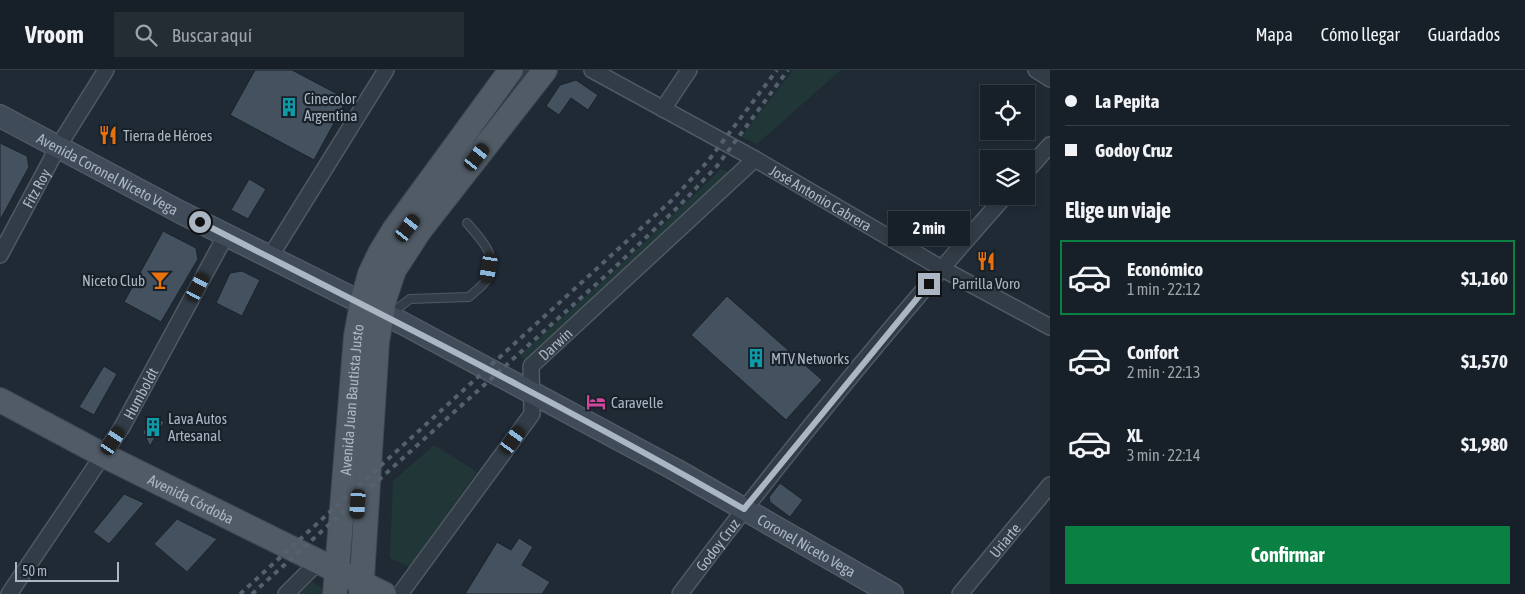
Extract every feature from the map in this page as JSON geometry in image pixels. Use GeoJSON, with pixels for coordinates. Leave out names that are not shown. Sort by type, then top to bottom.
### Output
{"type":"FeatureCollection","features":[{"type":"Feature","properties":{"kind":"main road","name":"Avenida Juan Bautista Justo"},"geometry":{"type":"LineString","coordinates":[[345,580],[374,311],[370,274],[394,230],[511,70]]}},
{"type":"Feature","properties":{"kind":"main road","name":"Avenida Juan Bautista Justo"},"geometry":{"type":"LineString","coordinates":[[374,311],[394,270],[420,230],[545,70]]}},
{"type":"Feature","properties":{"kind":"main road","name":"Avenida Córdoba"},"geometry":{"type":"LineString","coordinates":[[0,400],[345,580],[384,594]]}},
{"type":"Feature","properties":{"kind":"street","name":"Fitz Roy"},"geometry":{"type":"LineString","coordinates":[[0,255],[58,147],[106,70]]}},
{"type":"Feature","properties":{"kind":"street"},"geometry":{"type":"LineString","coordinates":[[270,257],[386,70]]}},
{"type":"Feature","properties":{"kind":"street","name":"José Antonio Cabrera"},"geometry":{"type":"LineString","coordinates":[[592,70],[755,159],[941,268],[1050,327]]}},
{"type":"Feature","properties":{"kind":"street"},"geometry":{"type":"LineString","coordinates":[[663,109],[689,70]]}},
{"type":"Feature","properties":{"kind":"street"},"geometry":{"type":"LineString","coordinates":[[1036,70],[1050,79]]}},
{"type":"Feature","properties":{"kind":"street","name":"Avenida Coronel Niceto Vega"},"geometry":{"type":"LineString","coordinates":[[0,116],[484,368]]}},
{"type":"Feature","properties":{"kind":"street"},"geometry":{"type":"LineString","coordinates":[[1035,162],[1050,145]]}},
{"type":"Feature","properties":{"kind":"street","name":"Darwin"},"geometry":{"type":"LineString","coordinates":[[400,594],[532,414],[531,366],[755,159]]}},
{"type":"Feature","properties":{"kind":"street","name":"Godoy Cruz"},"geometry":{"type":"LineString","coordinates":[[680,594],[744,509],[941,268],[997,205]]}},
{"type":"Feature","properties":{"kind":"street","name":"Humboldt"},"geometry":{"type":"LineString","coordinates":[[10,594],[122,427],[226,235]]}},
{"type":"Feature","properties":{"kind":"street","name":"Coronel Niceto Vega"},"geometry":{"type":"LineString","coordinates":[[484,368],[676,470],[892,594]]}},
{"type":"Feature","properties":{"kind":"street","name":"Uriarte"},"geometry":{"type":"LineString","coordinates":[[960,594],[1050,485]]}},
{"type":"Feature","properties":{"kind":"street"},"geometry":{"type":"LineString","coordinates":[[286,594],[345,580]]}},
{"type":"Feature","properties":{"kind":"lane"},"geometry":{"type":"LineString","coordinates":[[473,141],[527,70]]}},
{"type":"Feature","properties":{"kind":"lane"},"geometry":{"type":"LineString","coordinates":[[355,548],[374,311],[410,299],[469,297],[487,279],[491,257],[483,242],[467,223]]}},
{"type":"Feature","properties":{"kind":"green space"},"geometry":{"type":"Polygon","coordinates":[[[793,70],[841,70],[757,144],[741,137],[793,70]]]}},
{"type":"Feature","properties":{"kind":"green space"},"geometry":{"type":"Polygon","coordinates":[[[721,169],[730,173],[527,362],[520,355],[622,264],[721,169]]]}},
{"type":"Feature","properties":{"kind":"green space"},"geometry":{"type":"Polygon","coordinates":[[[434,445],[477,472],[409,567],[390,558],[393,481],[434,445]]]}},
{"type":"Feature","properties":{"kind":"green space"},"geometry":{"type":"Polygon","coordinates":[[[313,582],[320,586],[325,594],[299,594],[309,584],[313,582]]]}},
{"type":"Feature","properties":{"kind":"building","name":"Cinecolor Argentina"},"geometry":{"type":"Polygon","coordinates":[[[255,70],[292,70],[347,99],[314,160],[230,115],[255,70]]]}},
{"type":"Feature","properties":{"kind":"building"},"geometry":{"type":"Polygon","coordinates":[[[576,80],[598,95],[588,110],[571,98],[559,115],[546,106],[560,85],[576,80]]]}},
{"type":"Feature","properties":{"kind":"building"},"geometry":{"type":"Polygon","coordinates":[[[0,143],[27,156],[29,167],[0,220],[0,143]]]}},
{"type":"Feature","properties":{"kind":"building"},"geometry":{"type":"Polygon","coordinates":[[[249,179],[266,189],[248,219],[231,210],[249,179]]]}},
{"type":"Feature","properties":{"kind":"building","name":"Niceto Club"},"geometry":{"type":"Polygon","coordinates":[[[163,231],[196,248],[198,259],[161,322],[124,302],[163,231]]]}},
{"type":"Feature","properties":{"kind":"building"},"geometry":{"type":"Polygon","coordinates":[[[242,271],[260,280],[242,316],[216,303],[230,273],[242,271]]]}},
{"type":"Feature","properties":{"kind":"building","name":"MTV Networks"},"geometry":{"type":"Polygon","coordinates":[[[727,296],[822,380],[786,420],[691,335],[727,296]]]}},
{"type":"Feature","properties":{"kind":"building"},"geometry":{"type":"Polygon","coordinates":[[[104,366],[117,374],[94,415],[79,407],[104,366]]]}},
{"type":"Feature","properties":{"kind":"building","name":"Lava Autos Artesanal"},"geometry":{"type":"Polygon","coordinates":[[[153,416],[164,422],[150,446],[143,432],[153,416]]]}},
{"type":"Feature","properties":{"kind":"building"},"geometry":{"type":"Polygon","coordinates":[[[780,483],[803,500],[790,517],[770,502],[769,497],[780,483]]]}},
{"type":"Feature","properties":{"kind":"building"},"geometry":{"type":"Polygon","coordinates":[[[124,494],[144,503],[109,544],[93,532],[124,494]]]}},
{"type":"Feature","properties":{"kind":"building"},"geometry":{"type":"Polygon","coordinates":[[[177,519],[217,539],[187,572],[154,544],[177,519]]]}},
{"type":"Feature","properties":{"kind":"building"},"geometry":{"type":"Polygon","coordinates":[[[519,538],[533,547],[522,565],[550,582],[542,594],[465,594],[497,542],[511,550],[519,538]]]}},
{"type":"Feature","properties":{"kind":"railway"},"geometry":{"type":"LineString","coordinates":[[240,594],[672,200],[708,161],[777,70]]}},
{"type":"Feature","properties":{"kind":"railway"},"geometry":{"type":"LineString","coordinates":[[252,594],[613,269],[681,204],[717,166],[788,70]]}},
{"type":"Feature","properties":{"kind":"place","name":"Cinecolor Argentina"},"geometry":{"type":"Point","coordinates":[289,107]}},
{"type":"Feature","properties":{"kind":"place","name":"Tierra de Héroes"},"geometry":{"type":"Point","coordinates":[108,135]}},
{"type":"Feature","properties":{"kind":"place","name":"Parrilla Voro"},"geometry":{"type":"Point","coordinates":[986,261]}},
{"type":"Feature","properties":{"kind":"place","name":"Niceto Club"},"geometry":{"type":"Point","coordinates":[160,280]}},
{"type":"Feature","properties":{"kind":"place","name":"MTV Networks"},"geometry":{"type":"Point","coordinates":[756,358]}},
{"type":"Feature","properties":{"kind":"place","name":"Caravelle"},"geometry":{"type":"Point","coordinates":[596,402]}},
{"type":"Feature","properties":{"kind":"place","name":"Lava Autos Artesanal"},"geometry":{"type":"Point","coordinates":[153,427]}},
{"type":"Feature","properties":{"kind":"route"},"geometry":{"type":"LineString","coordinates":[[200,222],[402,322],[532,394],[676,470],[744,509],[929,284]]}}]}
